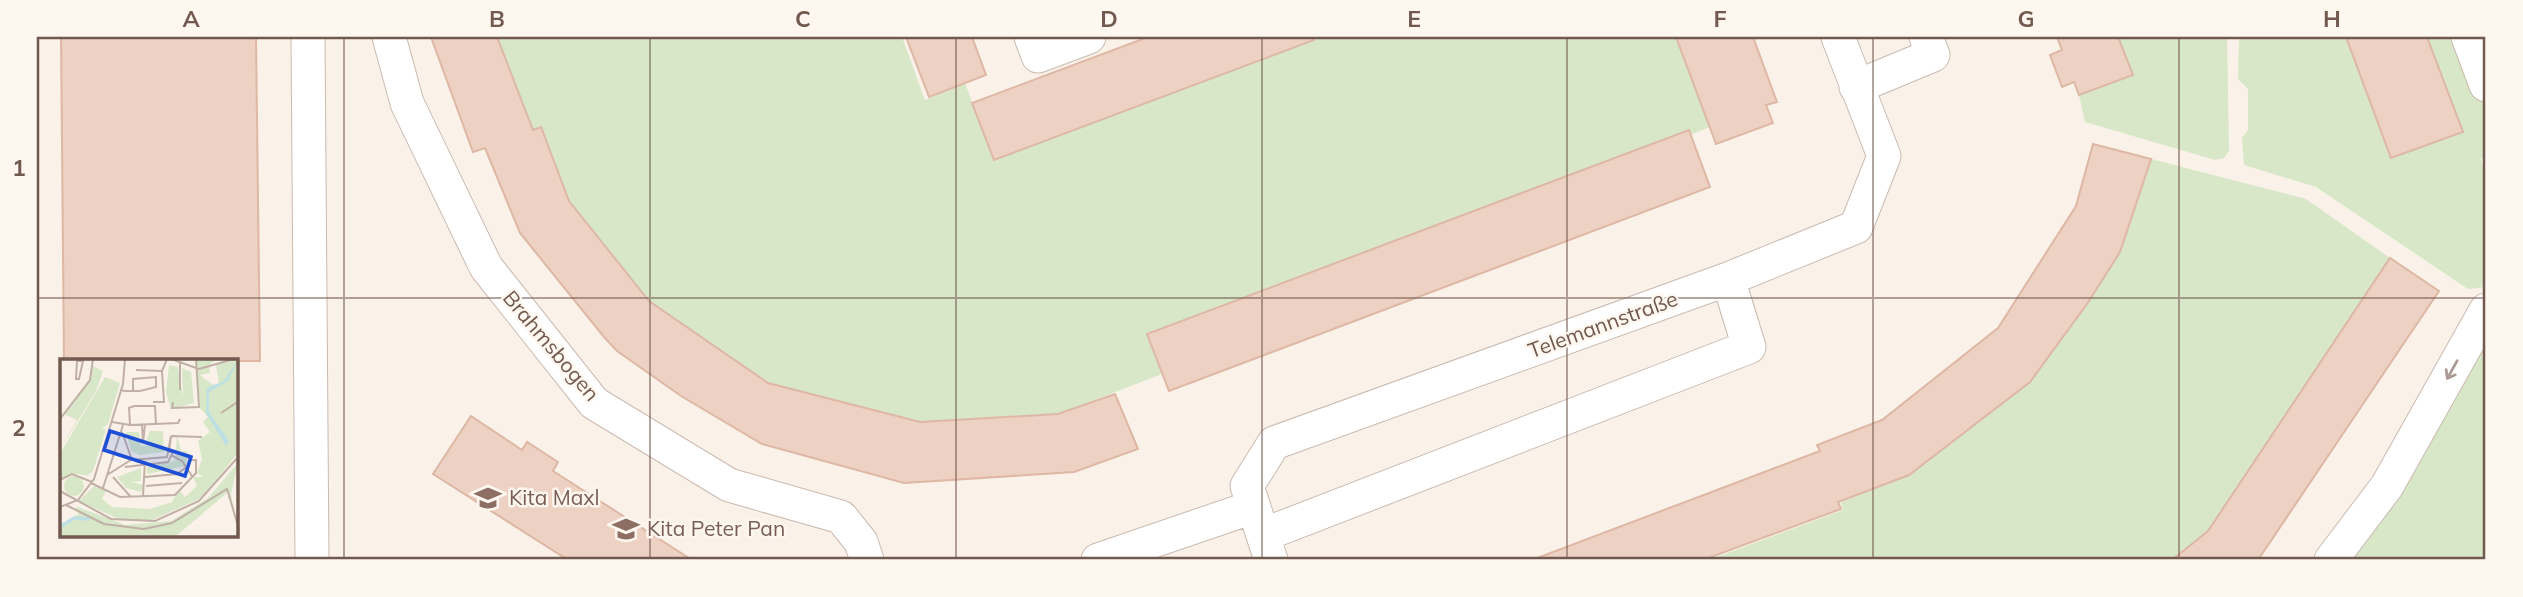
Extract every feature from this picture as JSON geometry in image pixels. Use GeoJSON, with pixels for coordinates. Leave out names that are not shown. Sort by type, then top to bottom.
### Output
{"type":"FeatureCollection","features":[{"type":"Feature","properties":{"kind":"street"},"geometry":{"type":"LineString","coordinates":[[308,37],[312,560]]}},
{"type":"Feature","properties":{"kind":"street","name":"Brahmsbogen"},"geometry":{"type":"LineString","coordinates":[[388,37],[407,103],[486,267],[594,403],[729,485],[841,517],[861,542],[867,560]]}},
{"type":"Feature","properties":{"kind":"street"},"geometry":{"type":"LineString","coordinates":[[1031,37],[1038,56],[1089,37]]}},
{"type":"Feature","properties":{"kind":"street","name":"Telemannstraße"},"geometry":{"type":"LineString","coordinates":[[1262,534],[1247,486],[1274,443],[1728,279],[1856,227],[1884,156],[1838,37]]}},
{"type":"Feature","properties":{"kind":"street"},"geometry":{"type":"LineString","coordinates":[[1856,87],[1933,55],[1926,37]]}},
{"type":"Feature","properties":{"kind":"street"},"geometry":{"type":"LineString","coordinates":[[2468,37],[2486,85]]}},
{"type":"Feature","properties":{"kind":"street"},"geometry":{"type":"LineString","coordinates":[[1098,560],[1262,534],[1749,347],[1728,279]]}},
{"type":"Feature","properties":{"kind":"street"},"geometry":{"type":"LineString","coordinates":[[2331,560],[2387,486],[2486,311]]}},
{"type":"Feature","properties":{"kind":"green space"},"geometry":{"type":"Polygon","coordinates":[[[497,37],[902,37],[925,100],[965,83],[994,160],[1322,37],[1676,37],[1710,127],[1690,135],[1688,131],[1147,334],[1162,374],[1058,414],[920,422],[768,383],[649,301],[569,201],[541,128],[533,130],[497,37]]]}},
{"type":"Feature","properties":{"kind":"green space"},"geometry":{"type":"Polygon","coordinates":[[[2118,37],[2227,37],[2229,151],[2224,158],[2215,160],[2085,122],[2079,95],[2132,75],[2118,37]]]}},
{"type":"Feature","properties":{"kind":"green space"},"geometry":{"type":"Polygon","coordinates":[[[2239,37],[2346,37],[2392,158],[2462,132],[2427,37],[2458,37],[2486,113],[2486,157],[2481,159],[2486,174],[2486,287],[2468,289],[2316,187],[2244,165],[2242,138],[2248,130],[2248,89],[2238,79],[2239,37]]]}},
{"type":"Feature","properties":{"kind":"green space"},"geometry":{"type":"Polygon","coordinates":[[[2151,159],[2306,199],[2390,258],[2208,531],[2172,560],[1709,560],[1843,510],[1841,502],[1909,475],[2030,382],[2087,304],[2120,252],[2151,159]]]}},
{"type":"Feature","properties":{"kind":"green space"},"geometry":{"type":"Polygon","coordinates":[[[2486,311],[2486,560],[2331,560],[2486,311]]]}},
{"type":"Feature","properties":{"kind":"green space"},"geometry":{"type":"Polygon","coordinates":[[[305,557],[305,560],[37,559],[305,557]]]}},
{"type":"Feature","properties":{"kind":"building"},"geometry":{"type":"Polygon","coordinates":[[[61,37],[256,37],[260,361],[64,359],[61,37]]]}},
{"type":"Feature","properties":{"kind":"building"},"geometry":{"type":"Polygon","coordinates":[[[431,37],[497,37],[533,130],[541,127],[569,201],[649,301],[768,383],[920,422],[1058,414],[1115,394],[1138,449],[1074,472],[904,483],[762,444],[681,396],[617,351],[604,337],[520,233],[485,148],[473,152],[431,37]]]}},
{"type":"Feature","properties":{"kind":"building"},"geometry":{"type":"Polygon","coordinates":[[[906,37],[972,37],[986,75],[929,97],[906,37]]]}},
{"type":"Feature","properties":{"kind":"building"},"geometry":{"type":"Polygon","coordinates":[[[1148,37],[1313,37],[1314,40],[994,160],[972,103],[1148,37]]]}},
{"type":"Feature","properties":{"kind":"building"},"geometry":{"type":"Polygon","coordinates":[[[1676,37],[1753,37],[1777,102],[1766,105],[1773,123],[1716,144],[1676,37]]]}},
{"type":"Feature","properties":{"kind":"building"},"geometry":{"type":"Polygon","coordinates":[[[2057,37],[2118,37],[2133,75],[2079,95],[2074,82],[2062,87],[2050,55],[2062,50],[2057,37]]]}},
{"type":"Feature","properties":{"kind":"building"},"geometry":{"type":"Polygon","coordinates":[[[2346,37],[2427,37],[2463,132],[2391,158],[2346,37]]]}},
{"type":"Feature","properties":{"kind":"building"},"geometry":{"type":"Polygon","coordinates":[[[1689,130],[1710,187],[1169,391],[1147,334],[1689,130]]]}},
{"type":"Feature","properties":{"kind":"building"},"geometry":{"type":"Polygon","coordinates":[[[2093,144],[2151,159],[2120,252],[2087,304],[2030,382],[1909,475],[1838,502],[1841,509],[1703,560],[1538,560],[1537,558],[1820,451],[1817,445],[1882,420],[1998,328],[2076,206],[2093,144]]]}},
{"type":"Feature","properties":{"kind":"building"},"geometry":{"type":"Polygon","coordinates":[[[2390,258],[2439,291],[2258,560],[2172,560],[2208,531],[2390,258]]]}},
{"type":"Feature","properties":{"kind":"building"},"geometry":{"type":"Polygon","coordinates":[[[471,416],[522,450],[527,442],[558,462],[553,471],[692,560],[568,560],[433,474],[471,416]]]}},
{"type":"Feature","properties":{"kind":"place","name":"Kita Maxl"},"geometry":{"type":"Point","coordinates":[488,498]}},
{"type":"Feature","properties":{"kind":"place","name":"Kita Peter Pan"},"geometry":{"type":"Point","coordinates":[626,529]}}]}
